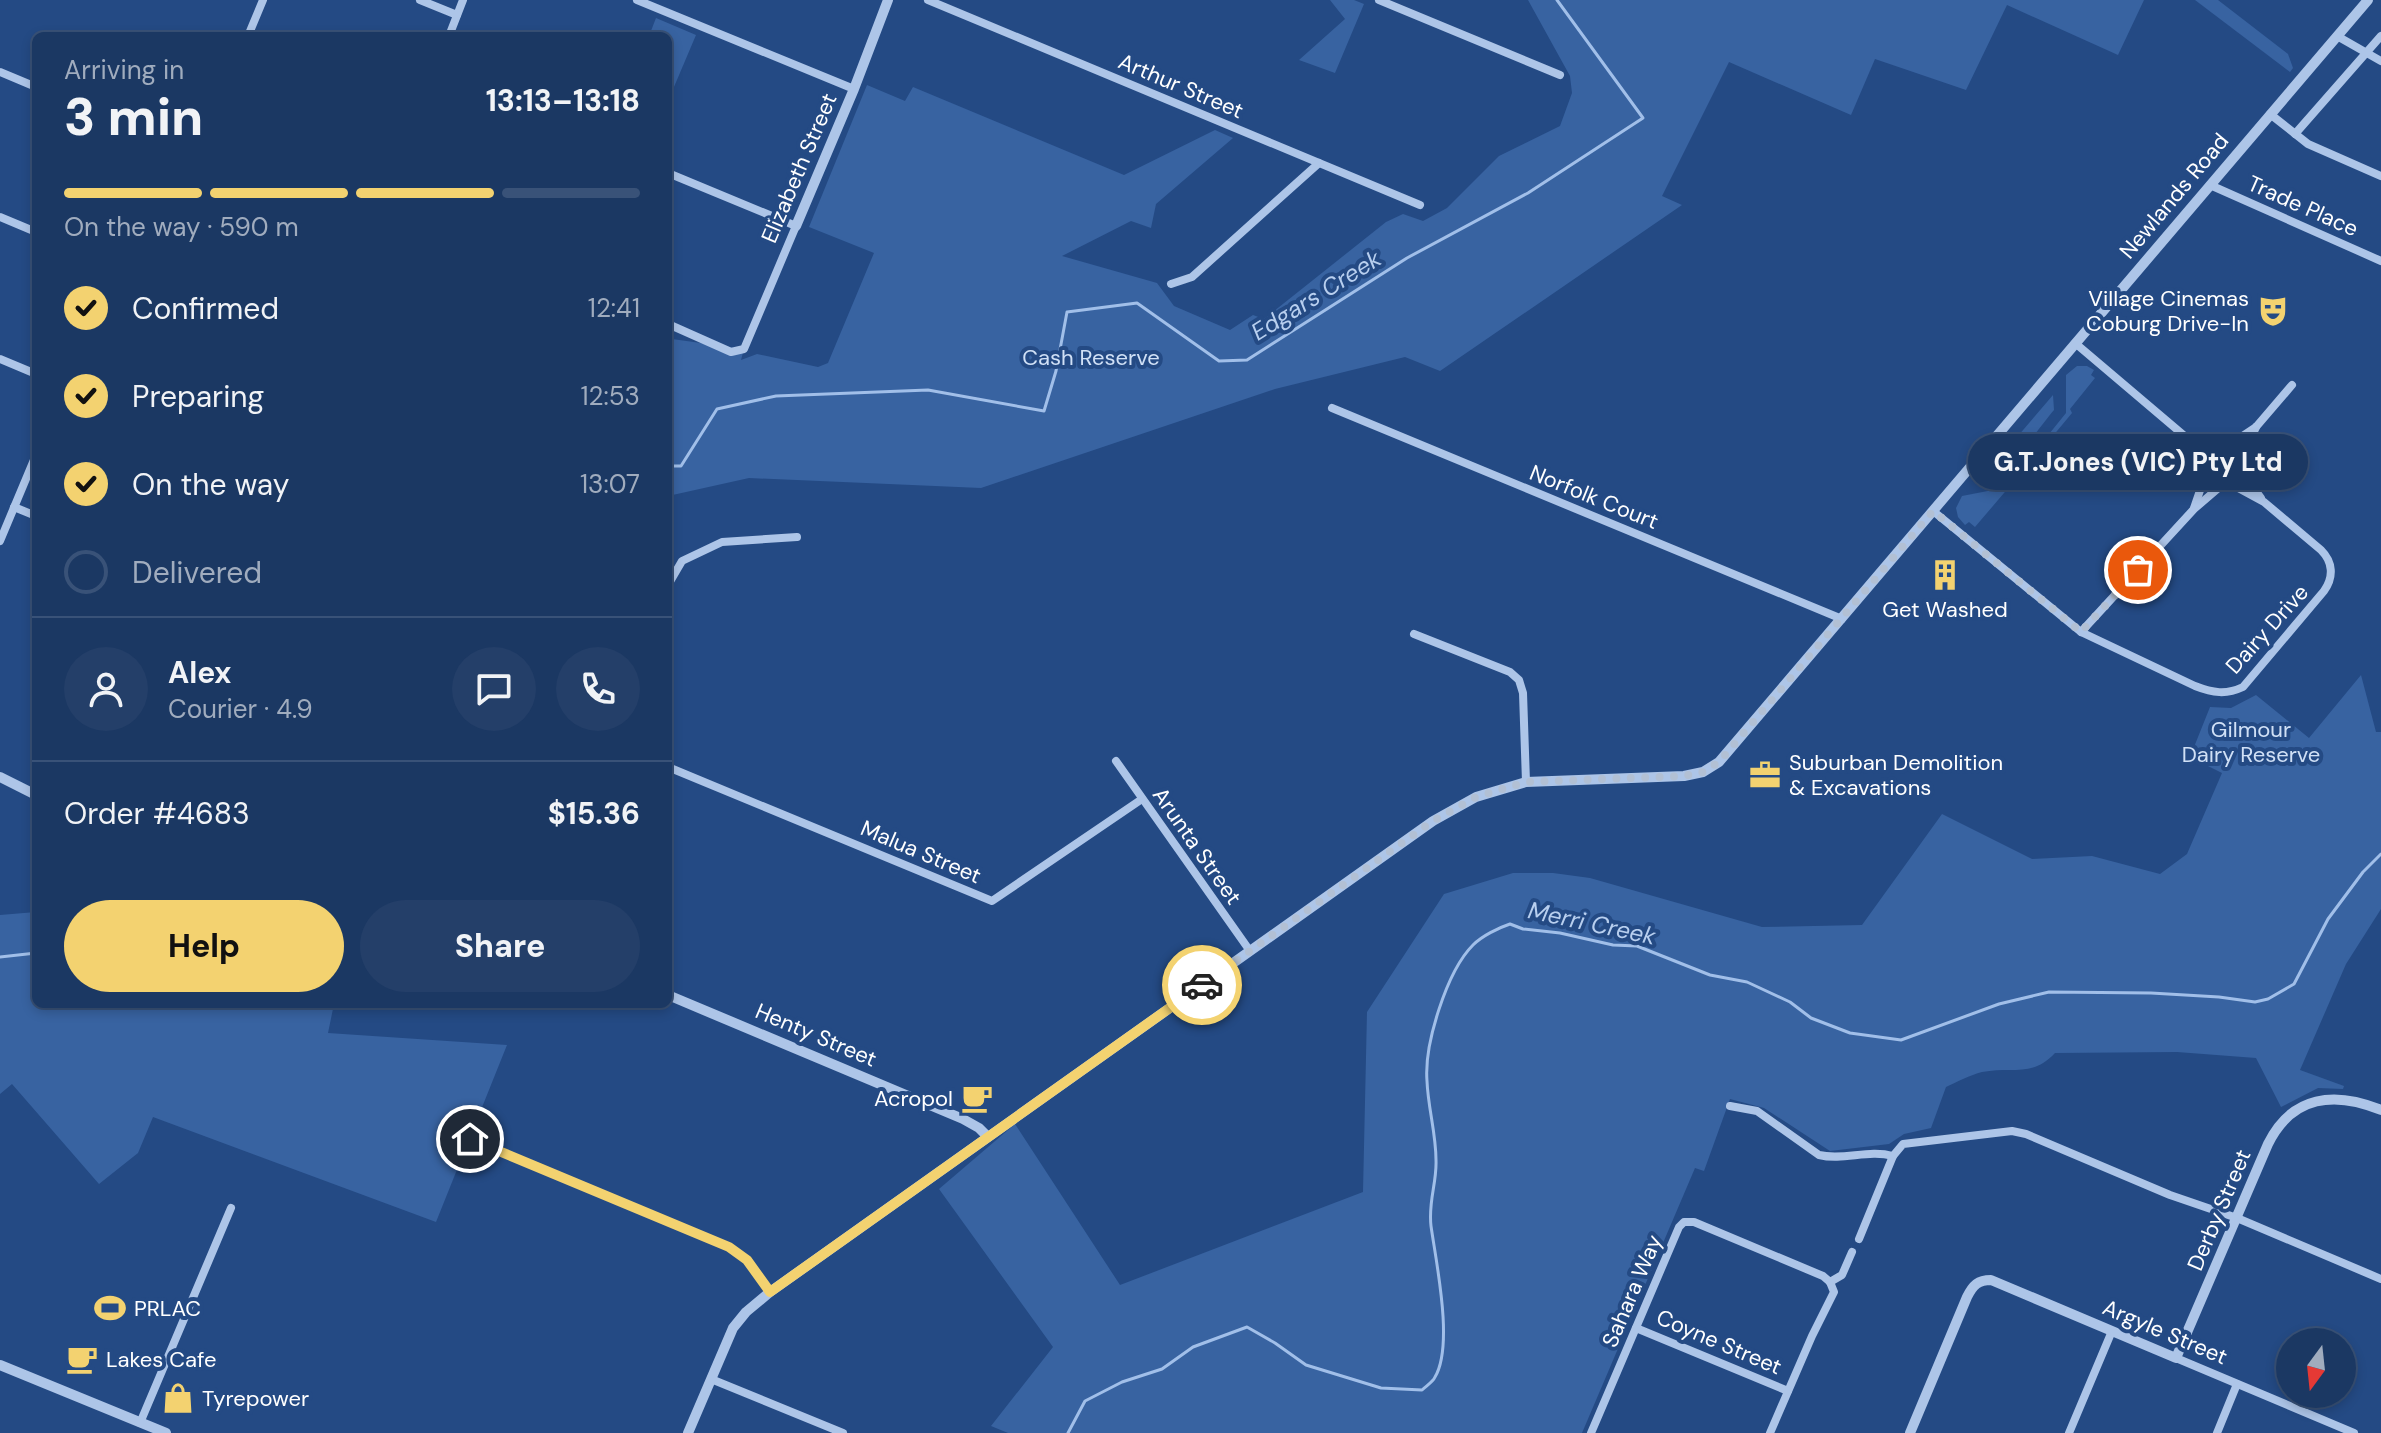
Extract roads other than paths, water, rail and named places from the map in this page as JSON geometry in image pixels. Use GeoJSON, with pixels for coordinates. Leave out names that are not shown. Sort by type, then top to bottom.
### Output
{"type":"FeatureCollection","features":[{"type":"Feature","properties":{"kind":"street"},"geometry":{"type":"LineString","coordinates":[[250,32],[263,0]]}},
{"type":"Feature","properties":{"kind":"street"},"geometry":{"type":"LineString","coordinates":[[420,0],[457,15]]}},
{"type":"Feature","properties":{"kind":"street"},"geometry":{"type":"LineString","coordinates":[[451,32],[463,0]]}},
{"type":"Feature","properties":{"kind":"street"},"geometry":{"type":"LineString","coordinates":[[637,0],[854,89]]}},
{"type":"Feature","properties":{"kind":"street","name":"Elizabeth Street"},"geometry":{"type":"LineString","coordinates":[[672,326],[731,352],[744,349],[854,89],[888,0]]}},
{"type":"Feature","properties":{"kind":"street","name":"Arthur Street"},"geometry":{"type":"LineString","coordinates":[[928,0],[1420,205]]}},
{"type":"Feature","properties":{"kind":"street"},"geometry":{"type":"LineString","coordinates":[[1379,0],[1560,75]]}},
{"type":"Feature","properties":{"kind":"street","name":"Newlands Road"},"geometry":{"type":"LineString","coordinates":[[688,1433],[733,1328],[746,1312],[770,1292],[1443,814],[1476,797],[1526,782],[1684,776],[1703,772],[1719,762],[2368,0]]}},
{"type":"Feature","properties":{"kind":"street"},"geometry":{"type":"LineString","coordinates":[[2337,36],[2381,61]]}},
{"type":"Feature","properties":{"kind":"street"},"geometry":{"type":"LineString","coordinates":[[2295,134],[2381,36]]}},
{"type":"Feature","properties":{"kind":"street"},"geometry":{"type":"LineString","coordinates":[[0,72],[32,85]]}},
{"type":"Feature","properties":{"kind":"street"},"geometry":{"type":"LineString","coordinates":[[2270,114],[2308,144],[2381,176]]}},
{"type":"Feature","properties":{"kind":"street"},"geometry":{"type":"LineString","coordinates":[[1171,284],[1192,277],[1319,163]]}},
{"type":"Feature","properties":{"kind":"street"},"geometry":{"type":"LineString","coordinates":[[672,175],[796,226]]}},
{"type":"Feature","properties":{"kind":"street","name":"Trade Place"},"geometry":{"type":"LineString","coordinates":[[2210,185],[2381,261]]}},
{"type":"Feature","properties":{"kind":"street"},"geometry":{"type":"LineString","coordinates":[[0,217],[32,230]]}},
{"type":"Feature","properties":{"kind":"street"},"geometry":{"type":"LineString","coordinates":[[2075,343],[2187,438],[2212,481],[2226,484]]}},
{"type":"Feature","properties":{"kind":"street"},"geometry":{"type":"LineString","coordinates":[[0,359],[32,372]]}},
{"type":"Feature","properties":{"kind":"street"},"geometry":{"type":"LineString","coordinates":[[2194,509],[2209,456],[2256,427],[2292,385]]}},
{"type":"Feature","properties":{"kind":"street","name":"Norfolk Court"},"geometry":{"type":"LineString","coordinates":[[1332,408],[1842,619]]}},
{"type":"Feature","properties":{"kind":"street"},"geometry":{"type":"LineString","coordinates":[[2081,632],[2194,509],[2237,478],[2256,427]]}},
{"type":"Feature","properties":{"kind":"street"},"geometry":{"type":"LineString","coordinates":[[2187,438],[2233,453],[2240,465]]}},
{"type":"Feature","properties":{"kind":"street"},"geometry":{"type":"LineString","coordinates":[[1,538],[32,464]]}},
{"type":"Feature","properties":{"kind":"street","name":"Dairy Drive"},"geometry":{"type":"LineString","coordinates":[[2240,465],[2264,502]]}},
{"type":"Feature","properties":{"kind":"street","name":"Dairy Drive"},"geometry":{"type":"LineString","coordinates":[[1933,511],[2081,632],[2208,691],[2227,693],[2243,687],[2324,591],[2332,573],[2328,558],[2264,502],[2226,484]]}},
{"type":"Feature","properties":{"kind":"street"},"geometry":{"type":"LineString","coordinates":[[14,507],[32,514]]}},
{"type":"Feature","properties":{"kind":"street"},"geometry":{"type":"LineString","coordinates":[[672,578],[682,561],[722,542],[797,537]]}},
{"type":"Feature","properties":{"kind":"street"},"geometry":{"type":"LineString","coordinates":[[1414,634],[1510,672],[1519,680],[1523,693],[1526,782]]}},
{"type":"Feature","properties":{"kind":"street","name":"Arunta Street"},"geometry":{"type":"LineString","coordinates":[[1116,761],[1250,951]]}},
{"type":"Feature","properties":{"kind":"street","name":"Malua Street"},"geometry":{"type":"LineString","coordinates":[[672,769],[992,901],[1142,799]]}},
{"type":"Feature","properties":{"kind":"street"},"geometry":{"type":"LineString","coordinates":[[0,777],[32,793]]}},
{"type":"Feature","properties":{"kind":"street","name":"Henty Street"},"geometry":{"type":"LineString","coordinates":[[672,997],[963,1119],[988,1137]]}},
{"type":"Feature","properties":{"kind":"street","name":"Derby Street"},"geometry":{"type":"LineString","coordinates":[[2176,1358],[2272,1137],[2289,1115],[2322,1100],[2347,1099],[2381,1110]]}},
{"type":"Feature","properties":{"kind":"street"},"geometry":{"type":"LineString","coordinates":[[1730,1106],[1757,1111],[1819,1155],[1875,1153],[1893,1156]]}},
{"type":"Feature","properties":{"kind":"street"},"geometry":{"type":"LineString","coordinates":[[1859,1239],[1897,1149],[1908,1142],[2019,1132],[2381,1279]]}},
{"type":"Feature","properties":{"kind":"street"},"geometry":{"type":"LineString","coordinates":[[470,1139],[729,1247],[747,1260],[770,1292]]}},
{"type":"Feature","properties":{"kind":"street"},"geometry":{"type":"LineString","coordinates":[[140,1423],[231,1208]]}},
{"type":"Feature","properties":{"kind":"street","name":"Sahara Way"},"geometry":{"type":"LineString","coordinates":[[1591,1433],[1679,1227],[1684,1222],[1694,1222],[1823,1276],[1830,1282]]}},
{"type":"Feature","properties":{"kind":"street"},"geometry":{"type":"LineString","coordinates":[[1770,1433],[1834,1292],[1830,1282],[1842,1275],[1852,1252]]}},
{"type":"Feature","properties":{"kind":"street","name":"Argyle Street"},"geometry":{"type":"LineString","coordinates":[[1910,1433],[1967,1297],[1977,1282],[1991,1280],[2354,1433]]}},
{"type":"Feature","properties":{"kind":"street","name":"Coyne Street"},"geometry":{"type":"LineString","coordinates":[[1636,1328],[1788,1391]]}},
{"type":"Feature","properties":{"kind":"street"},"geometry":{"type":"LineString","coordinates":[[2069,1433],[2112,1331]]}},
{"type":"Feature","properties":{"kind":"street"},"geometry":{"type":"LineString","coordinates":[[0,1365],[166,1433]]}},
{"type":"Feature","properties":{"kind":"street"},"geometry":{"type":"LineString","coordinates":[[711,1379],[843,1433]]}},
{"type":"Feature","properties":{"kind":"street"},"geometry":{"type":"LineString","coordinates":[[2217,1433],[2237,1384]]}},
{"type":"Feature","properties":{"kind":"waterway","name":"Edgars Creek"},"geometry":{"type":"LineString","coordinates":[[672,466],[681,466],[717,409],[776,396],[928,390],[1044,411],[1056,371],[1067,312],[1137,303],[1219,361],[1247,360],[1407,258],[1528,193],[1643,118],[1557,0]]}},
{"type":"Feature","properties":{"kind":"waterway","name":"Merri Creek"},"geometry":{"type":"LineString","coordinates":[[1068,1433],[1085,1401],[1122,1382],[1162,1369],[1193,1347],[1247,1327],[1306,1365],[1381,1388],[1422,1390],[1433,1381],[1440,1363],[1443,1325],[1430,1217],[1436,1160],[1427,1081],[1429,1048],[1439,1009],[1454,972],[1477,942],[1500,928],[1510,924],[1613,945],[1637,946],[1710,975],[1747,982],[1790,1002],[1811,1018],[1850,1033],[1901,1040],[1999,1004],[2049,992],[2151,993],[2255,1002],[2268,999],[2294,984],[2328,919],[2363,872],[2381,854]]}},
{"type":"Feature","properties":{"kind":"waterway","name":"Edgars Creek"},"geometry":{"type":"LineString","coordinates":[[0,957],[32,953]]}},
{"type":"Feature","properties":{"kind":"place","name":"Village Cinemas Coburg Drive-In"},"geometry":{"type":"Point","coordinates":[2273,311]}},
{"type":"Feature","properties":{"kind":"place","name":"G.T.Jones (VIC) Pty Ltd"},"geometry":{"type":"Point","coordinates":[2138,570]}},
{"type":"Feature","properties":{"kind":"place","name":"Get Washed"},"geometry":{"type":"Point","coordinates":[1945,575]}},
{"type":"Feature","properties":{"kind":"place","name":"Suburban Demolition & Excavations"},"geometry":{"type":"Point","coordinates":[1765,775]}},
{"type":"Feature","properties":{"kind":"place","name":"Acropol"},"geometry":{"type":"Point","coordinates":[977,1098]}},
{"type":"Feature","properties":{"kind":"place","name":"PRLAC"},"geometry":{"type":"Point","coordinates":[110,1308]}},
{"type":"Feature","properties":{"kind":"place","name":"Lakes Cafe"},"geometry":{"type":"Point","coordinates":[82,1359]}},
{"type":"Feature","properties":{"kind":"place","name":"Tyrepower"},"geometry":{"type":"Point","coordinates":[178,1398]}},
{"type":"Feature","properties":{"kind":"park label","name":"Cash Reserve"},"geometry":{"type":"Point","coordinates":[1091,357]}},
{"type":"Feature","properties":{"kind":"park label","name":"Gilmour Dairy Reserve"},"geometry":{"type":"Point","coordinates":[2251,742]}}]}
